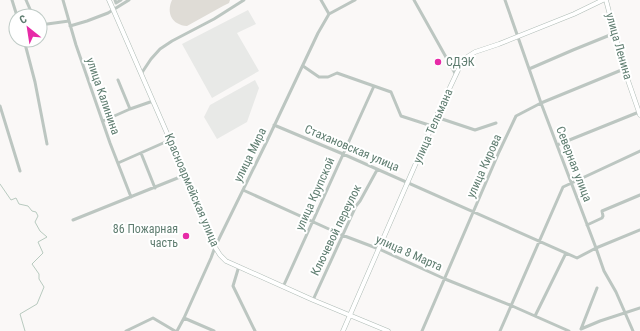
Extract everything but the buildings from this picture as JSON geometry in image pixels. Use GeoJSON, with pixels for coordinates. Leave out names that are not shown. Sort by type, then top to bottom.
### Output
{"type":"FeatureCollection","features":[{"type":"Feature","properties":{"kind":"street","name":"улица Калинина"},"geometry":{"type":"LineString","coordinates":[[62,0],[110,143],[131,198]]}},
{"type":"Feature","properties":{"kind":"street","name":"Красноармейская улица"},"geometry":{"type":"LineString","coordinates":[[109,0],[215,247],[220,255],[226,261],[283,287],[388,331]]}},
{"type":"Feature","properties":{"kind":"street"},"geometry":{"type":"LineString","coordinates":[[115,0],[116,3],[120,0]]}},
{"type":"Feature","properties":{"kind":"street"},"geometry":{"type":"LineString","coordinates":[[70,26],[108,13],[129,0]]}},
{"type":"Feature","properties":{"kind":"street"},"geometry":{"type":"LineString","coordinates":[[142,74],[160,48],[214,19],[244,0]]}},
{"type":"Feature","properties":{"kind":"street"},"geometry":{"type":"LineString","coordinates":[[321,0],[329,14],[355,0]]}},
{"type":"Feature","properties":{"kind":"street"},"geometry":{"type":"LineString","coordinates":[[414,0],[456,75]]}},
{"type":"Feature","properties":{"kind":"street","name":"Северная улица"},"geometry":{"type":"LineString","coordinates":[[505,0],[541,103],[604,271],[616,292],[633,331]]}},
{"type":"Feature","properties":{"kind":"street","name":"улица Тельмана"},"geometry":{"type":"LineString","coordinates":[[343,331],[432,126],[461,64],[467,57],[475,52],[574,14],[604,0]]}},
{"type":"Feature","properties":{"kind":"street","name":"улица Ленина"},"geometry":{"type":"LineString","coordinates":[[604,0],[639,114]]}},
{"type":"Feature","properties":{"kind":"street","name":"улица Мира"},"geometry":{"type":"LineString","coordinates":[[176,331],[184,318],[212,258],[215,247],[318,33],[329,14]]}},
{"type":"Feature","properties":{"kind":"street"},"geometry":{"type":"LineString","coordinates":[[48,23],[69,21]]}},
{"type":"Feature","properties":{"kind":"street"},"geometry":{"type":"LineString","coordinates":[[529,69],[615,33]]}},
{"type":"Feature","properties":{"kind":"street"},"geometry":{"type":"LineString","coordinates":[[26,48],[35,82],[47,144]]}},
{"type":"Feature","properties":{"kind":"street"},"geometry":{"type":"LineString","coordinates":[[303,66],[319,77],[328,77],[337,73],[391,92],[401,116],[432,126]]}},
{"type":"Feature","properties":{"kind":"street","name":"улица Кирова"},"geometry":{"type":"LineString","coordinates":[[422,331],[516,116],[541,103],[624,69]]}},
{"type":"Feature","properties":{"kind":"street"},"geometry":{"type":"LineString","coordinates":[[118,80],[130,109]]}},
{"type":"Feature","properties":{"kind":"street","name":"улица Крупской"},"geometry":{"type":"LineString","coordinates":[[283,287],[374,86]]}},
{"type":"Feature","properties":{"kind":"street"},"geometry":{"type":"LineString","coordinates":[[103,121],[153,101]]}},
{"type":"Feature","properties":{"kind":"street"},"geometry":{"type":"LineString","coordinates":[[0,106],[20,171]]}},
{"type":"Feature","properties":{"kind":"street"},"geometry":{"type":"LineString","coordinates":[[557,145],[639,114]]}},
{"type":"Feature","properties":{"kind":"street"},"geometry":{"type":"LineString","coordinates":[[436,117],[475,130],[496,122]]}},
{"type":"Feature","properties":{"kind":"street","name":"Стахановская улица"},"geometry":{"type":"LineString","coordinates":[[274,125],[408,182],[577,258],[596,248]]}},
{"type":"Feature","properties":{"kind":"street"},"geometry":{"type":"LineString","coordinates":[[118,163],[170,140]]}},
{"type":"Feature","properties":{"kind":"street"},"geometry":{"type":"LineString","coordinates":[[500,331],[510,305],[563,187],[640,152]]}},
{"type":"Feature","properties":{"kind":"street"},"geometry":{"type":"LineString","coordinates":[[141,153],[156,188]]}},
{"type":"Feature","properties":{"kind":"street","name":"Ключевой переулок"},"geometry":{"type":"LineString","coordinates":[[313,300],[356,206],[377,170]]}},
{"type":"Feature","properties":{"kind":"street"},"geometry":{"type":"LineString","coordinates":[[72,220],[131,198],[185,175]]}},
{"type":"Feature","properties":{"kind":"street","name":"улица 8 Марта"},"geometry":{"type":"LineString","coordinates":[[243,190],[342,235],[379,249],[445,279],[569,331]]}},
{"type":"Feature","properties":{"kind":"street"},"geometry":{"type":"LineString","coordinates":[[587,225],[602,218],[602,211],[640,195]]}},
{"type":"Feature","properties":{"kind":"street"},"geometry":{"type":"LineString","coordinates":[[596,248],[640,230]]}},
{"type":"Feature","properties":{"kind":"street"},"geometry":{"type":"LineString","coordinates":[[535,316],[566,253]]}},
{"type":"Feature","properties":{"kind":"street"},"geometry":{"type":"LineString","coordinates":[[239,266],[233,286],[255,331]]}},
{"type":"Feature","properties":{"kind":"street"},"geometry":{"type":"LineString","coordinates":[[580,330],[597,288]]}},
{"type":"Feature","properties":{"kind":"street"},"geometry":{"type":"LineString","coordinates":[[580,330],[640,308]]}},
{"type":"Feature","properties":{"kind":"street"},"geometry":{"type":"LineString","coordinates":[[126,331],[153,318],[176,331]]}},
{"type":"Feature","properties":{"kind":"street"},"geometry":{"type":"LineString","coordinates":[[184,318],[214,331]]}},
{"type":"Feature","properties":{"kind":"shaded area"},"geometry":{"type":"Polygon","coordinates":[[[172,0],[230,0],[229,3],[187,26],[177,23],[172,18],[170,14],[170,5],[172,0]]]}},
{"type":"Feature","properties":{"kind":"shaded area"},"geometry":{"type":"Polygon","coordinates":[[[248,10],[256,24],[237,33],[259,71],[212,98],[182,44],[248,10]]]}},
{"type":"Feature","properties":{"kind":"shaded area"},"geometry":{"type":"Polygon","coordinates":[[[255,80],[259,88],[247,122],[217,139],[204,117],[210,105],[255,80]]]}},
{"type":"Feature","properties":{"kind":"waterway"},"geometry":{"type":"LineString","coordinates":[[0,184],[11,200],[16,198],[19,204],[28,206],[32,211],[36,212],[38,216],[35,222],[40,231],[47,237],[38,242],[43,253],[32,264],[39,274],[39,279],[44,287],[37,304],[20,314],[25,331]]}},
{"type":"Feature","properties":{"kind":"place","name":"СДЭК"},"geometry":{"type":"Point","coordinates":[438,62]}},
{"type":"Feature","properties":{"kind":"place","name":"86 Пожарная часть"},"geometry":{"type":"Point","coordinates":[186,236]}}]}
